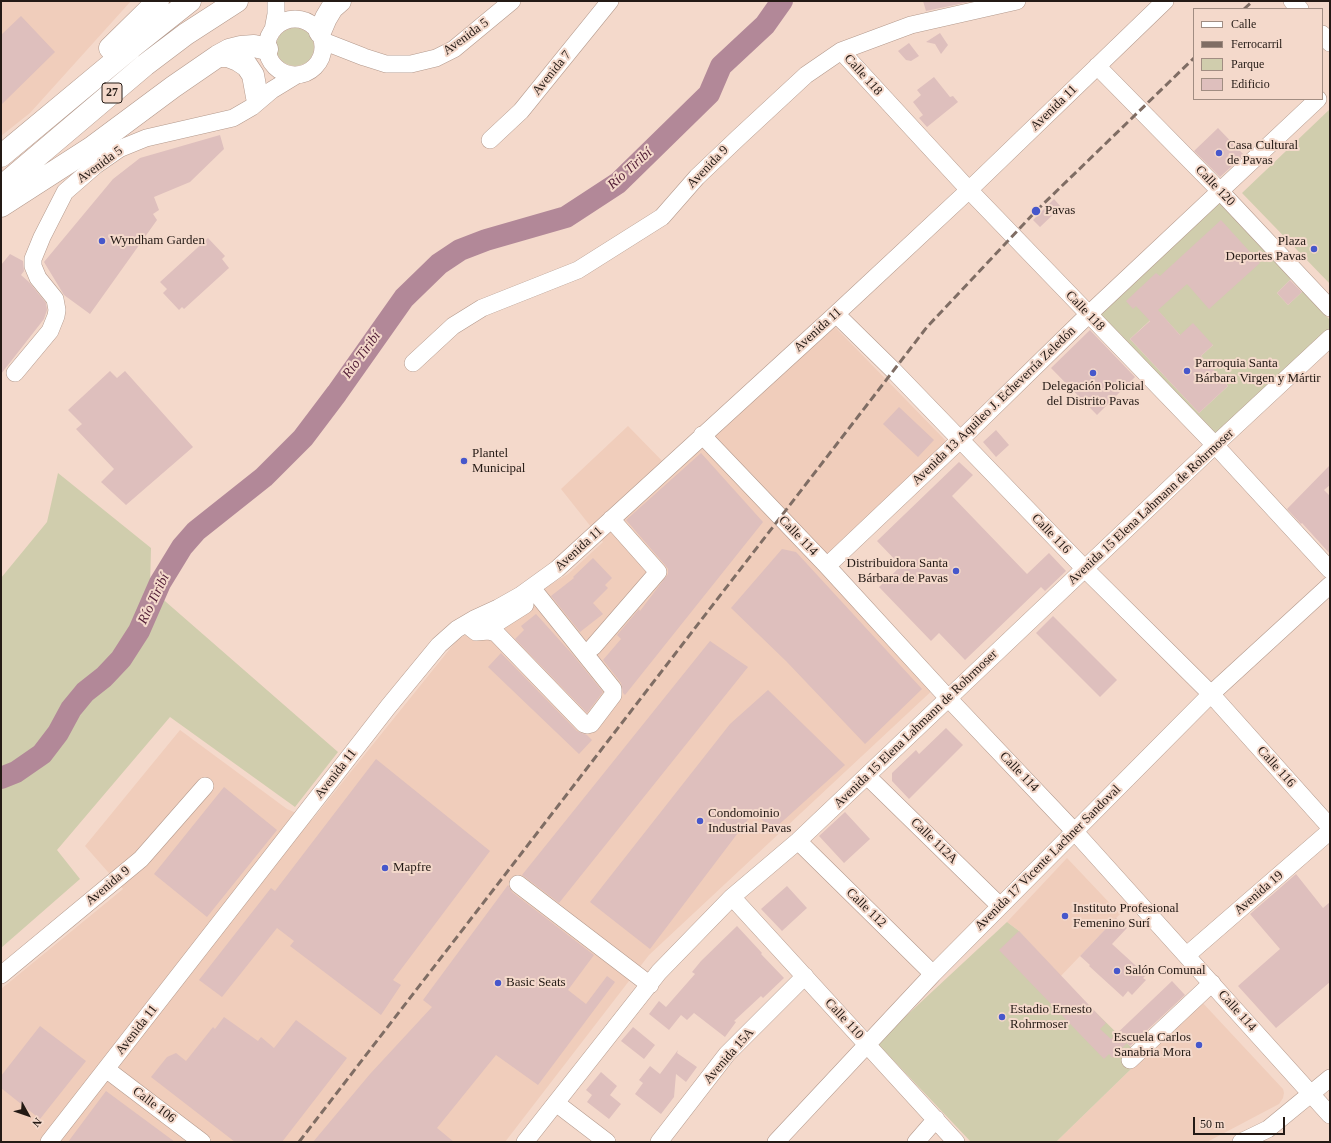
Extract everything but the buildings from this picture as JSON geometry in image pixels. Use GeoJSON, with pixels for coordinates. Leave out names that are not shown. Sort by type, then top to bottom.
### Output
{"type":"FeatureCollection","features":[{"type":"Feature","properties":{"kind":"highway"},"geometry":{"type":"LineString","coordinates":[[23,137],[158,1]]}},
{"type":"Feature","properties":{"kind":"highway","name":"27"},"geometry":{"type":"LineString","coordinates":[[1,156],[143,37],[190,1]]}},
{"type":"Feature","properties":{"kind":"highway","name":"27"},"geometry":{"type":"LineString","coordinates":[[1,187],[145,65],[186,34],[237,1]]}},
{"type":"Feature","properties":{"kind":"highway"},"geometry":{"type":"LineString","coordinates":[[321,36],[326,18],[332,8],[340,1]]}},
{"type":"Feature","properties":{"kind":"highway"},"geometry":{"type":"LineString","coordinates":[[1,206],[91,148],[173,87],[218,56],[229,50],[242,47],[270,46]]}},
{"type":"Feature","properties":{"kind":"highway"},"geometry":{"type":"LineString","coordinates":[[218,56],[228,56],[247,66],[253,75],[255,102]]}},
{"type":"Feature","properties":{"kind":"street"},"geometry":{"type":"LineString","coordinates":[[277,1],[299,19],[311,23],[321,36],[322,55],[320,62],[309,72],[295,76],[283,73],[273,66],[270,46],[278,24],[284,20],[299,19]]}},
{"type":"Feature","properties":{"kind":"street"},"geometry":{"type":"LineString","coordinates":[[255,102],[267,73],[277,1]]}},
{"type":"Feature","properties":{"kind":"street","name":"Avenida 5"},"geometry":{"type":"LineString","coordinates":[[321,36],[364,57],[386,64],[411,64],[436,58],[454,49],[512,1]]}},
{"type":"Feature","properties":{"kind":"street","name":"Avenida 7"},"geometry":{"type":"LineString","coordinates":[[490,140],[522,111],[610,1]]}},
{"type":"Feature","properties":{"kind":"street","name":"Avenida 9"},"geometry":{"type":"LineString","coordinates":[[413,363],[453,326],[482,308],[578,270],[662,217],[697,177],[738,138],[806,76],[841,51],[910,25],[1017,1]]}},
{"type":"Feature","properties":{"kind":"street","name":"Avenida 11"},"geometry":{"type":"LineString","coordinates":[[49,1142],[388,706],[439,645],[457,629],[466,624],[498,608],[536,592],[557,569],[836,314],[969,190],[1165,1]]}},
{"type":"Feature","properties":{"kind":"street"},"geometry":{"type":"LineString","coordinates":[[1323,35],[1330,43]]}},
{"type":"Feature","properties":{"kind":"street","name":"Calle 118"},"geometry":{"type":"LineString","coordinates":[[841,51],[969,190],[1215,445],[1330,570]]}},
{"type":"Feature","properties":{"kind":"street","name":"Calle 120"},"geometry":{"type":"LineString","coordinates":[[1097,66],[1220,192],[1330,308]]}},
{"type":"Feature","properties":{"kind":"street","name":"Avenida 5"},"geometry":{"type":"LineString","coordinates":[[15,372],[50,331],[56,316],[57,310],[55,299],[38,278],[33,266],[33,259],[64,192],[96,165],[119,149],[146,138],[233,118],[272,90],[295,76]]}},
{"type":"Feature","properties":{"kind":"street","name":"Avenida 13 Aquileo J. Echeverría Zeledón"},"geometry":{"type":"LineString","coordinates":[[827,566],[960,440],[1089,314],[1317,100]]}},
{"type":"Feature","properties":{"kind":"street","name":"Calle 116"},"geometry":{"type":"LineString","coordinates":[[836,314],[893,370],[1085,569],[1211,694],[1330,827]]}},
{"type":"Feature","properties":{"kind":"street","name":"Avenida 15 Elena Lahmann de Rohrmoser"},"geometry":{"type":"LineString","coordinates":[[525,1142],[659,972],[732,897],[798,841],[1215,445],[1330,338]]}},
{"type":"Feature","properties":{"kind":"street","name":"Calle 114"},"geometry":{"type":"LineString","coordinates":[[702,435],[827,566],[948,698],[1075,832],[1212,982],[1330,1115]]}},
{"type":"Feature","properties":{"kind":"street"},"geometry":{"type":"LineString","coordinates":[[592,647],[658,572],[611,519]]}},
{"type":"Feature","properties":{"kind":"street","name":"Avenida 17 Vicente Lachner Sandoval"},"geometry":{"type":"LineString","coordinates":[[776,1142],[933,974],[1000,906],[1211,694],[1330,585]]}},
{"type":"Feature","properties":{"kind":"street"},"geometry":{"type":"LineString","coordinates":[[466,624],[476,632],[484,631],[496,633],[584,724],[591,724],[613,695],[613,689],[536,592],[484,631]]}},
{"type":"Feature","properties":{"kind":"street","name":"Calle 112A"},"geometry":{"type":"LineString","coordinates":[[867,776],[1000,906]]}},
{"type":"Feature","properties":{"kind":"street","name":"Avenida 9"},"geometry":{"type":"LineString","coordinates":[[1,975],[141,859],[205,786]]}},
{"type":"Feature","properties":{"kind":"street","name":"Avenida 19"},"geometry":{"type":"LineString","coordinates":[[1187,955],[1330,831]]}},
{"type":"Feature","properties":{"kind":"street","name":"Calle 112"},"geometry":{"type":"LineString","coordinates":[[798,841],[933,974]]}},
{"type":"Feature","properties":{"kind":"street"},"geometry":{"type":"LineString","coordinates":[[518,884],[650,985]]}},
{"type":"Feature","properties":{"kind":"street","name":"Calle 110"},"geometry":{"type":"LineString","coordinates":[[732,897],[956,1142]]}},
{"type":"Feature","properties":{"kind":"street","name":"Avenida 15A"},"geometry":{"type":"LineString","coordinates":[[659,1142],[728,1054],[805,976]]}},
{"type":"Feature","properties":{"kind":"street"},"geometry":{"type":"LineString","coordinates":[[1130,1060],[1212,982]]}},
{"type":"Feature","properties":{"kind":"street","name":"Calle 106"},"geometry":{"type":"LineString","coordinates":[[106,1069],[202,1142]]}},
{"type":"Feature","properties":{"kind":"street"},"geometry":{"type":"LineString","coordinates":[[1241,1142],[1268,1129],[1330,1078]]}},
{"type":"Feature","properties":{"kind":"street"},"geometry":{"type":"LineString","coordinates":[[556,1103],[607,1142]]}},
{"type":"Feature","properties":{"kind":"street"},"geometry":{"type":"LineString","coordinates":[[916,1142],[936,1119]]}},
{"type":"Feature","properties":{"kind":"shaded area"},"geometry":{"type":"Polygon","coordinates":[[[1,1],[131,1],[30,113],[1,136],[1,1]]]}},
{"type":"Feature","properties":{"kind":"shaded area"},"geometry":{"type":"Polygon","coordinates":[[[833,325],[947,442],[817,563],[938,685],[649,955],[505,1142],[1,1142],[1,989],[123,889],[85,846],[180,730],[287,809],[312,820],[457,640],[568,574],[603,542],[561,489],[628,426],[673,472],[833,325]]]}},
{"type":"Feature","properties":{"kind":"shaded area","name":"Instituto Profesional Femenino Surí"},"geometry":{"type":"Polygon","coordinates":[[[1067,858],[1120,914],[1060,977],[1019,931],[1007,922],[1067,858]]]}},
{"type":"Feature","properties":{"kind":"shaded area","name":"Escuela Carlos Sanabria Mora"},"geometry":{"type":"Polygon","coordinates":[[[1201,1001],[1283,1089],[1283,1098],[1279,1104],[1207,1142],[1056,1142],[1201,1001]]]}},
{"type":"Feature","properties":{"kind":"green space"},"geometry":{"type":"Polygon","coordinates":[[[295,28],[305,31],[311,37],[314,47],[311,57],[305,63],[295,66],[285,63],[279,57],[276,47],[279,37],[285,31],[295,28]]]}},
{"type":"Feature","properties":{"kind":"green space"},"geometry":{"type":"Polygon","coordinates":[[[1330,109],[1330,284],[1242,193],[1330,109]]]}},
{"type":"Feature","properties":{"kind":"green space"},"geometry":{"type":"Polygon","coordinates":[[[1218,201],[1291,279],[1277,293],[1288,305],[1303,291],[1330,320],[1330,328],[1217,435],[1099,313],[1218,201]],[[1159,312],[1130,339],[1199,413],[1228,386],[1201,356],[1213,345],[1180,335],[1159,312]]]}},
{"type":"Feature","properties":{"kind":"green space"},"geometry":{"type":"Polygon","coordinates":[[[58,473],[151,548],[150,588],[338,752],[295,807],[170,717],[57,850],[80,879],[1,948],[1,578],[47,522],[58,473]]]}},
{"type":"Feature","properties":{"kind":"green space","name":"Estadio Ernesto Rohrmoser"},"geometry":{"type":"Polygon","coordinates":[[[1007,922],[1019,931],[1060,977],[1132,1048],[1201,1001],[1056,1142],[971,1142],[877,1043],[1007,922]]]}},
{"type":"Feature","properties":{"kind":"waterway","name":"Río Tiribí"},"geometry":{"type":"LineString","coordinates":[[1,778],[16,772],[42,754],[58,733],[71,709],[85,692],[104,677],[121,659],[139,631],[160,583],[182,547],[196,531],[264,477],[303,438],[337,393],[404,298],[439,264],[460,250],[486,240],[566,217],[618,183],[709,94],[721,66],[765,25],[782,1]]}},
{"type":"Feature","properties":{"kind":"railway"},"geometry":{"type":"LineString","coordinates":[[1245,8],[1253,1]]}},
{"type":"Feature","properties":{"kind":"railway"},"geometry":{"type":"LineString","coordinates":[[299,1142],[927,327],[1036,211],[1193,59]]}},
{"type":"Feature","properties":{"kind":"place","name":"Casa Cultural de Pavas"},"geometry":{"type":"Point","coordinates":[1219,153]}},
{"type":"Feature","properties":{"kind":"place","name":"Pavas"},"geometry":{"type":"Point","coordinates":[1036,211]}},
{"type":"Feature","properties":{"kind":"place","name":"Wyndham Garden"},"geometry":{"type":"Point","coordinates":[102,241]}},
{"type":"Feature","properties":{"kind":"place","name":"Plaza Deportes Pavas"},"geometry":{"type":"Point","coordinates":[1314,249]}},
{"type":"Feature","properties":{"kind":"place","name":"Parroquia Santa Bárbara Virgen y Mártir"},"geometry":{"type":"Point","coordinates":[1187,371]}},
{"type":"Feature","properties":{"kind":"place","name":"Delegación Policial del Distrito Pavas"},"geometry":{"type":"Point","coordinates":[1093,373]}},
{"type":"Feature","properties":{"kind":"place","name":"Plantel Municipal"},"geometry":{"type":"Point","coordinates":[464,461]}},
{"type":"Feature","properties":{"kind":"place","name":"Distribuidora Santa Bárbara de Pavas"},"geometry":{"type":"Point","coordinates":[956,571]}},
{"type":"Feature","properties":{"kind":"place","name":"Condomoinio Industrial Pavas"},"geometry":{"type":"Point","coordinates":[700,821]}},
{"type":"Feature","properties":{"kind":"place","name":"Mapfre"},"geometry":{"type":"Point","coordinates":[385,868]}},
{"type":"Feature","properties":{"kind":"place","name":"Instituto Profesional Femenino Surí"},"geometry":{"type":"Point","coordinates":[1065,916]}},
{"type":"Feature","properties":{"kind":"place","name":"Salón Comunal"},"geometry":{"type":"Point","coordinates":[1117,971]}},
{"type":"Feature","properties":{"kind":"place","name":"Basic Seats"},"geometry":{"type":"Point","coordinates":[498,983]}},
{"type":"Feature","properties":{"kind":"place","name":"Estadio Ernesto Rohrmoser"},"geometry":{"type":"Point","coordinates":[1002,1017]}},
{"type":"Feature","properties":{"kind":"place","name":"Escuela Carlos Sanabria Mora"},"geometry":{"type":"Point","coordinates":[1199,1045]}}]}
